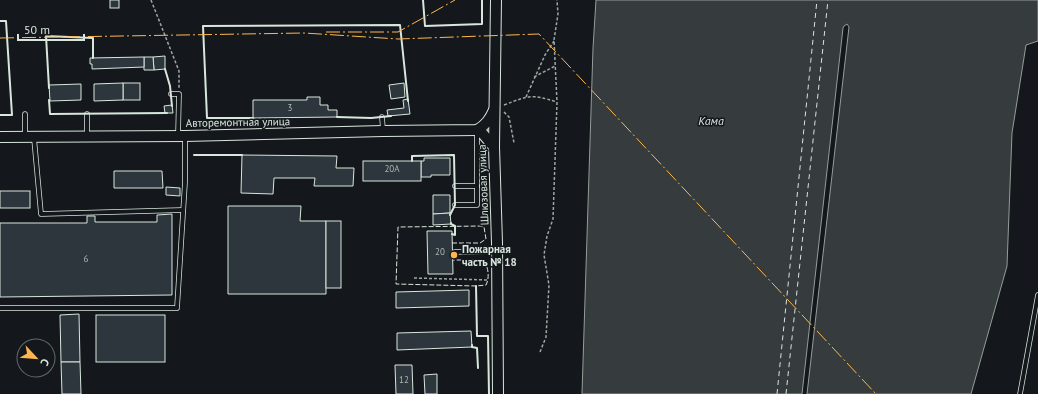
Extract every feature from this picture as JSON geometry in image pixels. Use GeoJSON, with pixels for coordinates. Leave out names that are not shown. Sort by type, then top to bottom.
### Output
{"type":"FeatureCollection","features":[{"type":"Feature","properties":{"kind":"street","name":"Шлюзовая улица"},"geometry":{"type":"LineString","coordinates":[[496,0],[497,109],[494,147],[497,251],[498,394]]}},
{"type":"Feature","properties":{"kind":"street"},"geometry":{"type":"LineString","coordinates":[[494,147],[483,134],[477,130],[488,122],[497,109]]}},
{"type":"Feature","properties":{"kind":"street","name":"Авторемонтная улица"},"geometry":{"type":"LineString","coordinates":[[0,137],[182,136],[477,130]]}},
{"type":"Feature","properties":{"kind":"lane"},"geometry":{"type":"LineString","coordinates":[[0,308],[177,308],[183,210],[182,136],[179,94],[171,94]]}},
{"type":"Feature","properties":{"kind":"lane"},"geometry":{"type":"LineString","coordinates":[[25,114],[30,137],[41,214],[183,210]]}},
{"type":"Feature","properties":{"kind":"lane"},"geometry":{"type":"LineString","coordinates":[[87,114],[87,136]]}},
{"type":"Feature","properties":{"kind":"lane"},"geometry":{"type":"LineString","coordinates":[[382,117],[383,131]]}},
{"type":"Feature","properties":{"kind":"lane"},"geometry":{"type":"LineString","coordinates":[[455,205],[477,205],[477,130]]}},
{"type":"Feature","properties":{"kind":"lane"},"geometry":{"type":"LineString","coordinates":[[455,186],[477,186]]}},
{"type":"Feature","properties":{"kind":"lane"},"geometry":{"type":"LineString","coordinates":[[455,252],[497,251]]}},
{"type":"Feature","properties":{"kind":"lane"},"geometry":{"type":"LineString","coordinates":[[1020,394],[1038,295]]}},
{"type":"Feature","properties":{"kind":"path"},"geometry":{"type":"LineString","coordinates":[[152,0],[179,71],[179,94]]}},
{"type":"Feature","properties":{"kind":"path"},"geometry":{"type":"LineString","coordinates":[[540,352],[546,338],[549,285],[544,255],[547,236],[553,219],[557,102],[554,40],[558,14],[557,0]]}},
{"type":"Feature","properties":{"kind":"path"},"geometry":{"type":"LineString","coordinates":[[526,97],[544,56],[554,40]]}},
{"type":"Feature","properties":{"kind":"path"},"geometry":{"type":"LineString","coordinates":[[534,77],[555,66]]}},
{"type":"Feature","properties":{"kind":"path"},"geometry":{"type":"LineString","coordinates":[[497,109],[526,97],[537,96],[557,102]]}},
{"type":"Feature","properties":{"kind":"path"},"geometry":{"type":"LineString","coordinates":[[497,109],[509,117],[514,143]]}},
{"type":"Feature","properties":{"kind":"path"},"geometry":{"type":"LineString","coordinates":[[414,278],[488,280]]}},
{"type":"Feature","properties":{"kind":"water","name":"Кама"},"geometry":{"type":"Polygon","coordinates":[[[596,0],[1038,0],[1038,41],[1026,45],[1012,133],[1007,266],[971,394],[807,394],[849,27],[847,24],[843,28],[802,394],[582,394],[593,48],[596,0]]]}},
{"type":"Feature","properties":{"kind":"building"},"geometry":{"type":"Polygon","coordinates":[[[110,0],[119,0],[119,8],[110,8],[110,0]]]}},
{"type":"Feature","properties":{"kind":"building"},"geometry":{"type":"Polygon","coordinates":[[[165,56],[165,69],[154,70],[153,57],[165,56]]]}},
{"type":"Feature","properties":{"kind":"building"},"geometry":{"type":"Polygon","coordinates":[[[144,57],[153,57],[154,70],[144,70],[144,57]]]}},
{"type":"Feature","properties":{"kind":"building"},"geometry":{"type":"Polygon","coordinates":[[[144,57],[144,67],[92,69],[92,64],[90,64],[90,58],[144,57]]]}},
{"type":"Feature","properties":{"kind":"building"},"geometry":{"type":"Polygon","coordinates":[[[123,83],[140,83],[140,100],[123,100],[123,83]]]}},
{"type":"Feature","properties":{"kind":"building"},"geometry":{"type":"Polygon","coordinates":[[[123,83],[123,100],[94,101],[94,84],[123,83]]]}},
{"type":"Feature","properties":{"kind":"building"},"geometry":{"type":"Polygon","coordinates":[[[404,83],[405,97],[391,99],[389,85],[404,83]]]}},
{"type":"Feature","properties":{"kind":"building"},"geometry":{"type":"Polygon","coordinates":[[[81,84],[81,100],[50,101],[49,85],[81,84]]]}},
{"type":"Feature","properties":{"kind":"building"},"geometry":{"type":"Polygon","coordinates":[[[307,97],[320,97],[320,105],[328,105],[328,110],[337,110],[337,117],[253,118],[253,100],[307,100],[307,97]]]}},
{"type":"Feature","properties":{"kind":"building"},"geometry":{"type":"Polygon","coordinates":[[[408,99],[410,114],[388,116],[387,110],[404,108],[403,100],[408,99]]]}},
{"type":"Feature","properties":{"kind":"building"},"geometry":{"type":"Polygon","coordinates":[[[172,105],[173,113],[165,113],[164,106],[172,105]]]}},
{"type":"Feature","properties":{"kind":"building"},"geometry":{"type":"Polygon","coordinates":[[[242,155],[337,156],[336,168],[354,168],[353,186],[314,186],[315,178],[274,178],[273,194],[241,193],[242,155]]]}},
{"type":"Feature","properties":{"kind":"building"},"geometry":{"type":"Polygon","coordinates":[[[424,158],[450,158],[450,175],[431,175],[431,177],[421,177],[421,161],[424,161],[424,158]]]}},
{"type":"Feature","properties":{"kind":"building"},"geometry":{"type":"Polygon","coordinates":[[[363,161],[421,161],[421,181],[363,181],[363,161]]]}},
{"type":"Feature","properties":{"kind":"building"},"geometry":{"type":"Polygon","coordinates":[[[114,171],[162,171],[163,188],[114,188],[114,171]]]}},
{"type":"Feature","properties":{"kind":"building"},"geometry":{"type":"Polygon","coordinates":[[[166,187],[180,188],[180,196],[166,195],[166,187]]]}},
{"type":"Feature","properties":{"kind":"building"},"geometry":{"type":"Polygon","coordinates":[[[0,191],[30,191],[30,208],[0,208],[0,191]]]}},
{"type":"Feature","properties":{"kind":"building"},"geometry":{"type":"Polygon","coordinates":[[[433,195],[450,195],[450,213],[433,214],[433,195]]]}},
{"type":"Feature","properties":{"kind":"building"},"geometry":{"type":"Polygon","coordinates":[[[228,206],[301,206],[300,221],[326,221],[326,294],[228,294],[228,206]]]}},
{"type":"Feature","properties":{"kind":"building"},"geometry":{"type":"Polygon","coordinates":[[[450,213],[451,224],[433,225],[433,214],[450,213]]]}},
{"type":"Feature","properties":{"kind":"building"},"geometry":{"type":"Polygon","coordinates":[[[172,214],[172,295],[0,297],[0,223],[87,223],[87,216],[95,216],[95,222],[157,222],[157,215],[172,214]]]}},
{"type":"Feature","properties":{"kind":"building"},"geometry":{"type":"Polygon","coordinates":[[[326,221],[341,221],[341,288],[326,288],[326,221]]]}},
{"type":"Feature","properties":{"kind":"building"},"geometry":{"type":"Polygon","coordinates":[[[427,231],[452,231],[453,274],[428,274],[427,231]]]}},
{"type":"Feature","properties":{"kind":"building"},"geometry":{"type":"Polygon","coordinates":[[[469,290],[469,306],[396,308],[396,292],[469,290]]]}},
{"type":"Feature","properties":{"kind":"building"},"geometry":{"type":"Polygon","coordinates":[[[79,314],[80,362],[61,362],[60,315],[79,314]]]}},
{"type":"Feature","properties":{"kind":"building"},"geometry":{"type":"Polygon","coordinates":[[[96,315],[165,315],[165,362],[96,362],[96,315]]]}},
{"type":"Feature","properties":{"kind":"building"},"geometry":{"type":"Polygon","coordinates":[[[471,331],[472,347],[397,350],[397,333],[471,331]]]}},
{"type":"Feature","properties":{"kind":"building"},"geometry":{"type":"Polygon","coordinates":[[[61,362],[80,362],[81,394],[62,394],[61,362]]]}},
{"type":"Feature","properties":{"kind":"building"},"geometry":{"type":"Polygon","coordinates":[[[395,365],[412,365],[413,394],[396,394],[395,365]]]}},
{"type":"Feature","properties":{"kind":"building"},"geometry":{"type":"Polygon","coordinates":[[[437,374],[437,394],[425,394],[424,375],[437,374]]]}},
{"type":"Feature","properties":{"kind":"ferry route"},"geometry":{"type":"LineString","coordinates":[[777,394],[817,0]]}},
{"type":"Feature","properties":{"kind":"ferry route"},"geometry":{"type":"LineString","coordinates":[[786,394],[828,0]]}},
{"type":"Feature","properties":{"kind":"fence"},"geometry":{"type":"LineString","coordinates":[[452,243],[480,243],[486,239],[484,227],[398,227],[396,284],[486,285],[488,272],[484,260],[452,260]]}},
{"type":"Feature","properties":{"kind":"wall"},"geometry":{"type":"LineString","coordinates":[[423,0],[425,26],[482,24],[482,0]]}},
{"type":"Feature","properties":{"kind":"wall"},"geometry":{"type":"LineString","coordinates":[[0,21],[6,21],[12,115],[0,115]]}},
{"type":"Feature","properties":{"kind":"wall"},"geometry":{"type":"LineString","coordinates":[[253,118],[207,118],[203,26],[400,25],[408,101]]}},
{"type":"Feature","properties":{"kind":"wall"},"geometry":{"type":"LineString","coordinates":[[49,88],[46,36],[93,38],[93,58]]}},
{"type":"Feature","properties":{"kind":"wall"},"geometry":{"type":"LineString","coordinates":[[165,69],[170,86],[172,106]]}},
{"type":"Feature","properties":{"kind":"wall"},"geometry":{"type":"LineString","coordinates":[[49,100],[50,114],[167,113]]}},
{"type":"Feature","properties":{"kind":"wall"},"geometry":{"type":"LineString","coordinates":[[337,117],[371,118],[391,116]]}},
{"type":"Feature","properties":{"kind":"wall"},"geometry":{"type":"LineString","coordinates":[[194,155],[242,155]]}},
{"type":"Feature","properties":{"kind":"wall"},"geometry":{"type":"LineString","coordinates":[[412,161],[412,156],[454,155],[455,205],[450,215]]}},
{"type":"Feature","properties":{"kind":"wall"},"geometry":{"type":"LineString","coordinates":[[451,223],[455,226],[455,235],[452,234]]}},
{"type":"Feature","properties":{"kind":"wall"},"geometry":{"type":"LineString","coordinates":[[476,286],[477,336],[488,336],[489,394]]}},
{"type":"Feature","properties":{"kind":"wall"},"geometry":{"type":"LineString","coordinates":[[472,345],[472,347],[477,348],[478,368]]}},
{"type":"Feature","properties":{"kind":"power"},"geometry":{"type":"LineString","coordinates":[[326,32],[398,32],[455,0]]}},
{"type":"Feature","properties":{"kind":"power"},"geometry":{"type":"LineString","coordinates":[[0,38],[304,33],[398,39],[539,34],[876,394]]}},
{"type":"Feature","properties":{"kind":"place","name":"Пожарная часть № 18"},"geometry":{"type":"Point","coordinates":[454,255]}}]}
